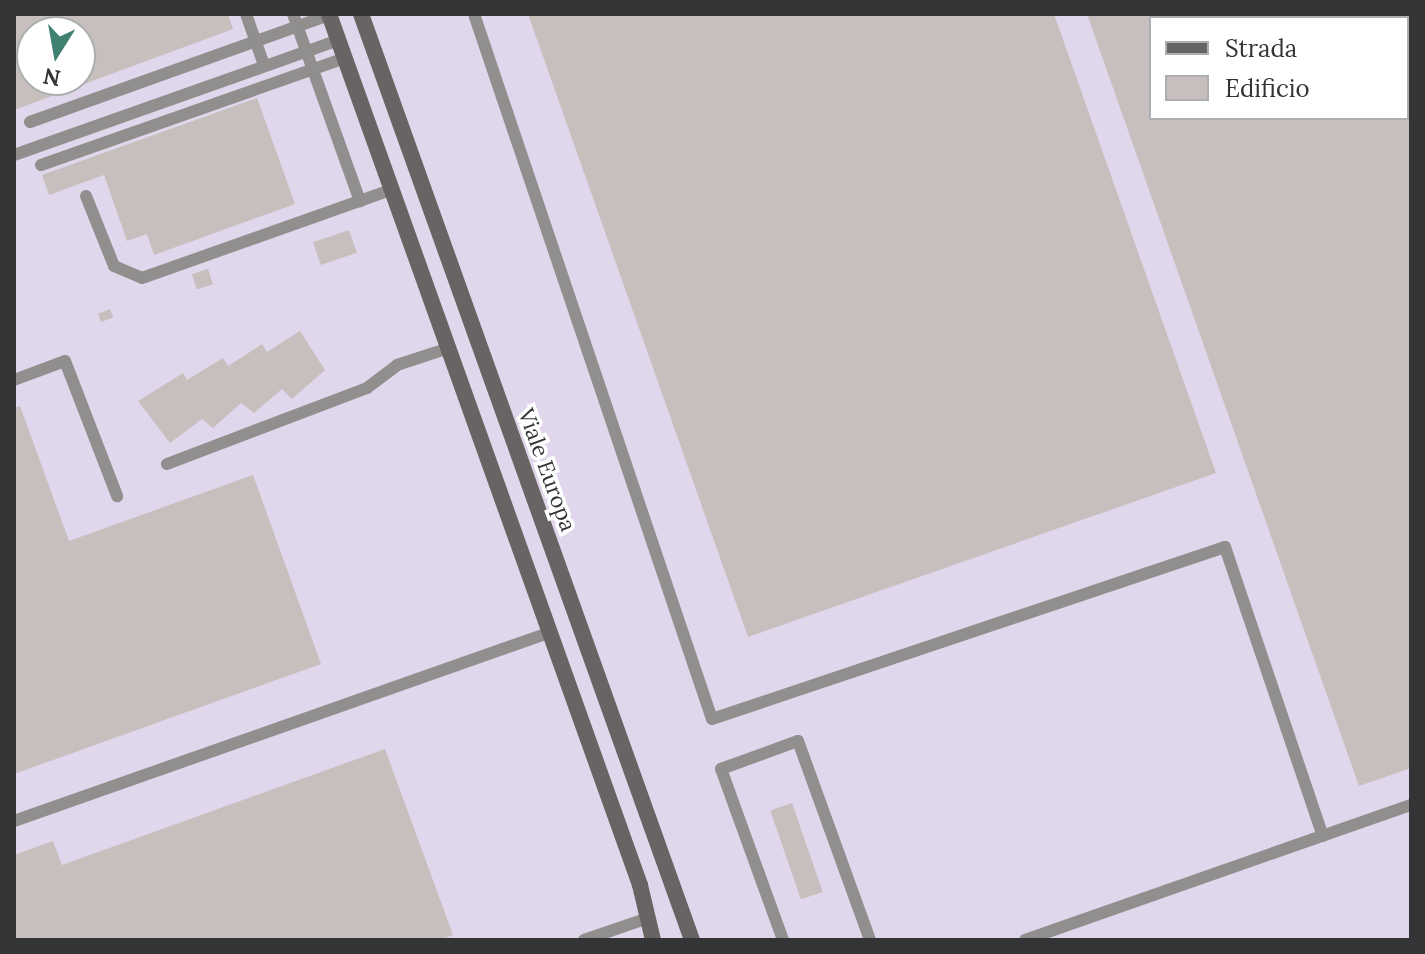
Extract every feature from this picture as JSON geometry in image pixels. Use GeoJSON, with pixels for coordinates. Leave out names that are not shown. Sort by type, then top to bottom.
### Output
{"type":"FeatureCollection","features":[{"type":"Feature","properties":{"kind":"main road","name":"Viale Europa"},"geometry":{"type":"LineString","coordinates":[[361,14],[692,940]]}},
{"type":"Feature","properties":{"kind":"main road"},"geometry":{"type":"LineString","coordinates":[[329,15],[640,885],[645,919],[653,940]]}},
{"type":"Feature","properties":{"kind":"lane"},"geometry":{"type":"LineString","coordinates":[[246,14],[264,65]]}},
{"type":"Feature","properties":{"kind":"lane"},"geometry":{"type":"LineString","coordinates":[[474,14],[712,719],[1225,547],[1323,836]]}},
{"type":"Feature","properties":{"kind":"lane"},"geometry":{"type":"LineString","coordinates":[[30,122],[256,41],[295,20],[329,15]]}},
{"type":"Feature","properties":{"kind":"lane"},"geometry":{"type":"LineString","coordinates":[[295,20],[360,201]]}},
{"type":"Feature","properties":{"kind":"lane"},"geometry":{"type":"LineString","coordinates":[[14,155],[338,40]]}},
{"type":"Feature","properties":{"kind":"lane"},"geometry":{"type":"LineString","coordinates":[[41,165],[345,58]]}},
{"type":"Feature","properties":{"kind":"lane"},"geometry":{"type":"LineString","coordinates":[[86,196],[114,266],[142,278],[391,190]]}},
{"type":"Feature","properties":{"kind":"lane"},"geometry":{"type":"LineString","coordinates":[[167,464],[367,388],[397,365],[449,348]]}},
{"type":"Feature","properties":{"kind":"lane"},"geometry":{"type":"LineString","coordinates":[[14,380],[65,361],[117,496]]}},
{"type":"Feature","properties":{"kind":"lane"},"geometry":{"type":"LineString","coordinates":[[14,821],[551,632]]}},
{"type":"Feature","properties":{"kind":"lane"},"geometry":{"type":"LineString","coordinates":[[783,940],[721,769],[798,741],[870,940]]}},
{"type":"Feature","properties":{"kind":"lane"},"geometry":{"type":"LineString","coordinates":[[1025,940],[1411,805]]}},
{"type":"Feature","properties":{"kind":"lane"},"geometry":{"type":"LineString","coordinates":[[584,940],[645,919]]}},
{"type":"Feature","properties":{"kind":"shaded area"},"geometry":{"type":"Polygon","coordinates":[[[14,14],[1411,14],[1411,940],[14,940],[14,14]]]}},
{"type":"Feature","properties":{"kind":"building"},"geometry":{"type":"Polygon","coordinates":[[[14,14],[228,14],[233,29],[96,80],[96,16],[16,16],[16,96],[52,96],[14,110],[14,14]]]}},
{"type":"Feature","properties":{"kind":"building"},"geometry":{"type":"Polygon","coordinates":[[[528,14],[1054,14],[1216,473],[748,637],[528,14]]]}},
{"type":"Feature","properties":{"kind":"building"},"geometry":{"type":"Polygon","coordinates":[[[1087,14],[1411,14],[1411,768],[1359,786],[1087,14]]]}},
{"type":"Feature","properties":{"kind":"building"},"geometry":{"type":"Polygon","coordinates":[[[257,98],[295,204],[154,255],[147,234],[127,241],[104,175],[49,195],[42,175],[257,98]]]}},
{"type":"Feature","properties":{"kind":"building"},"geometry":{"type":"Polygon","coordinates":[[[349,230],[357,253],[321,265],[313,242],[349,230]]]}},
{"type":"Feature","properties":{"kind":"building"},"geometry":{"type":"Polygon","coordinates":[[[208,269],[213,284],[197,289],[192,274],[208,269]]]}},
{"type":"Feature","properties":{"kind":"building"},"geometry":{"type":"Polygon","coordinates":[[[110,309],[113,317],[101,322],[98,314],[110,309]]]}},
{"type":"Feature","properties":{"kind":"building"},"geometry":{"type":"Polygon","coordinates":[[[300,331],[325,370],[292,399],[282,389],[254,413],[241,403],[213,428],[202,419],[170,443],[138,401],[183,373],[187,380],[223,358],[228,366],[262,344],[267,352],[300,331]]]}},
{"type":"Feature","properties":{"kind":"building"},"geometry":{"type":"Polygon","coordinates":[[[20,406],[69,541],[253,475],[321,664],[14,774],[14,408],[20,406]]]}},
{"type":"Feature","properties":{"kind":"building"},"geometry":{"type":"Polygon","coordinates":[[[385,749],[453,935],[440,940],[14,940],[14,855],[53,841],[62,865],[385,749]]]}},
{"type":"Feature","properties":{"kind":"building"},"geometry":{"type":"Polygon","coordinates":[[[792,803],[823,892],[801,899],[770,810],[792,803]]]}}]}
